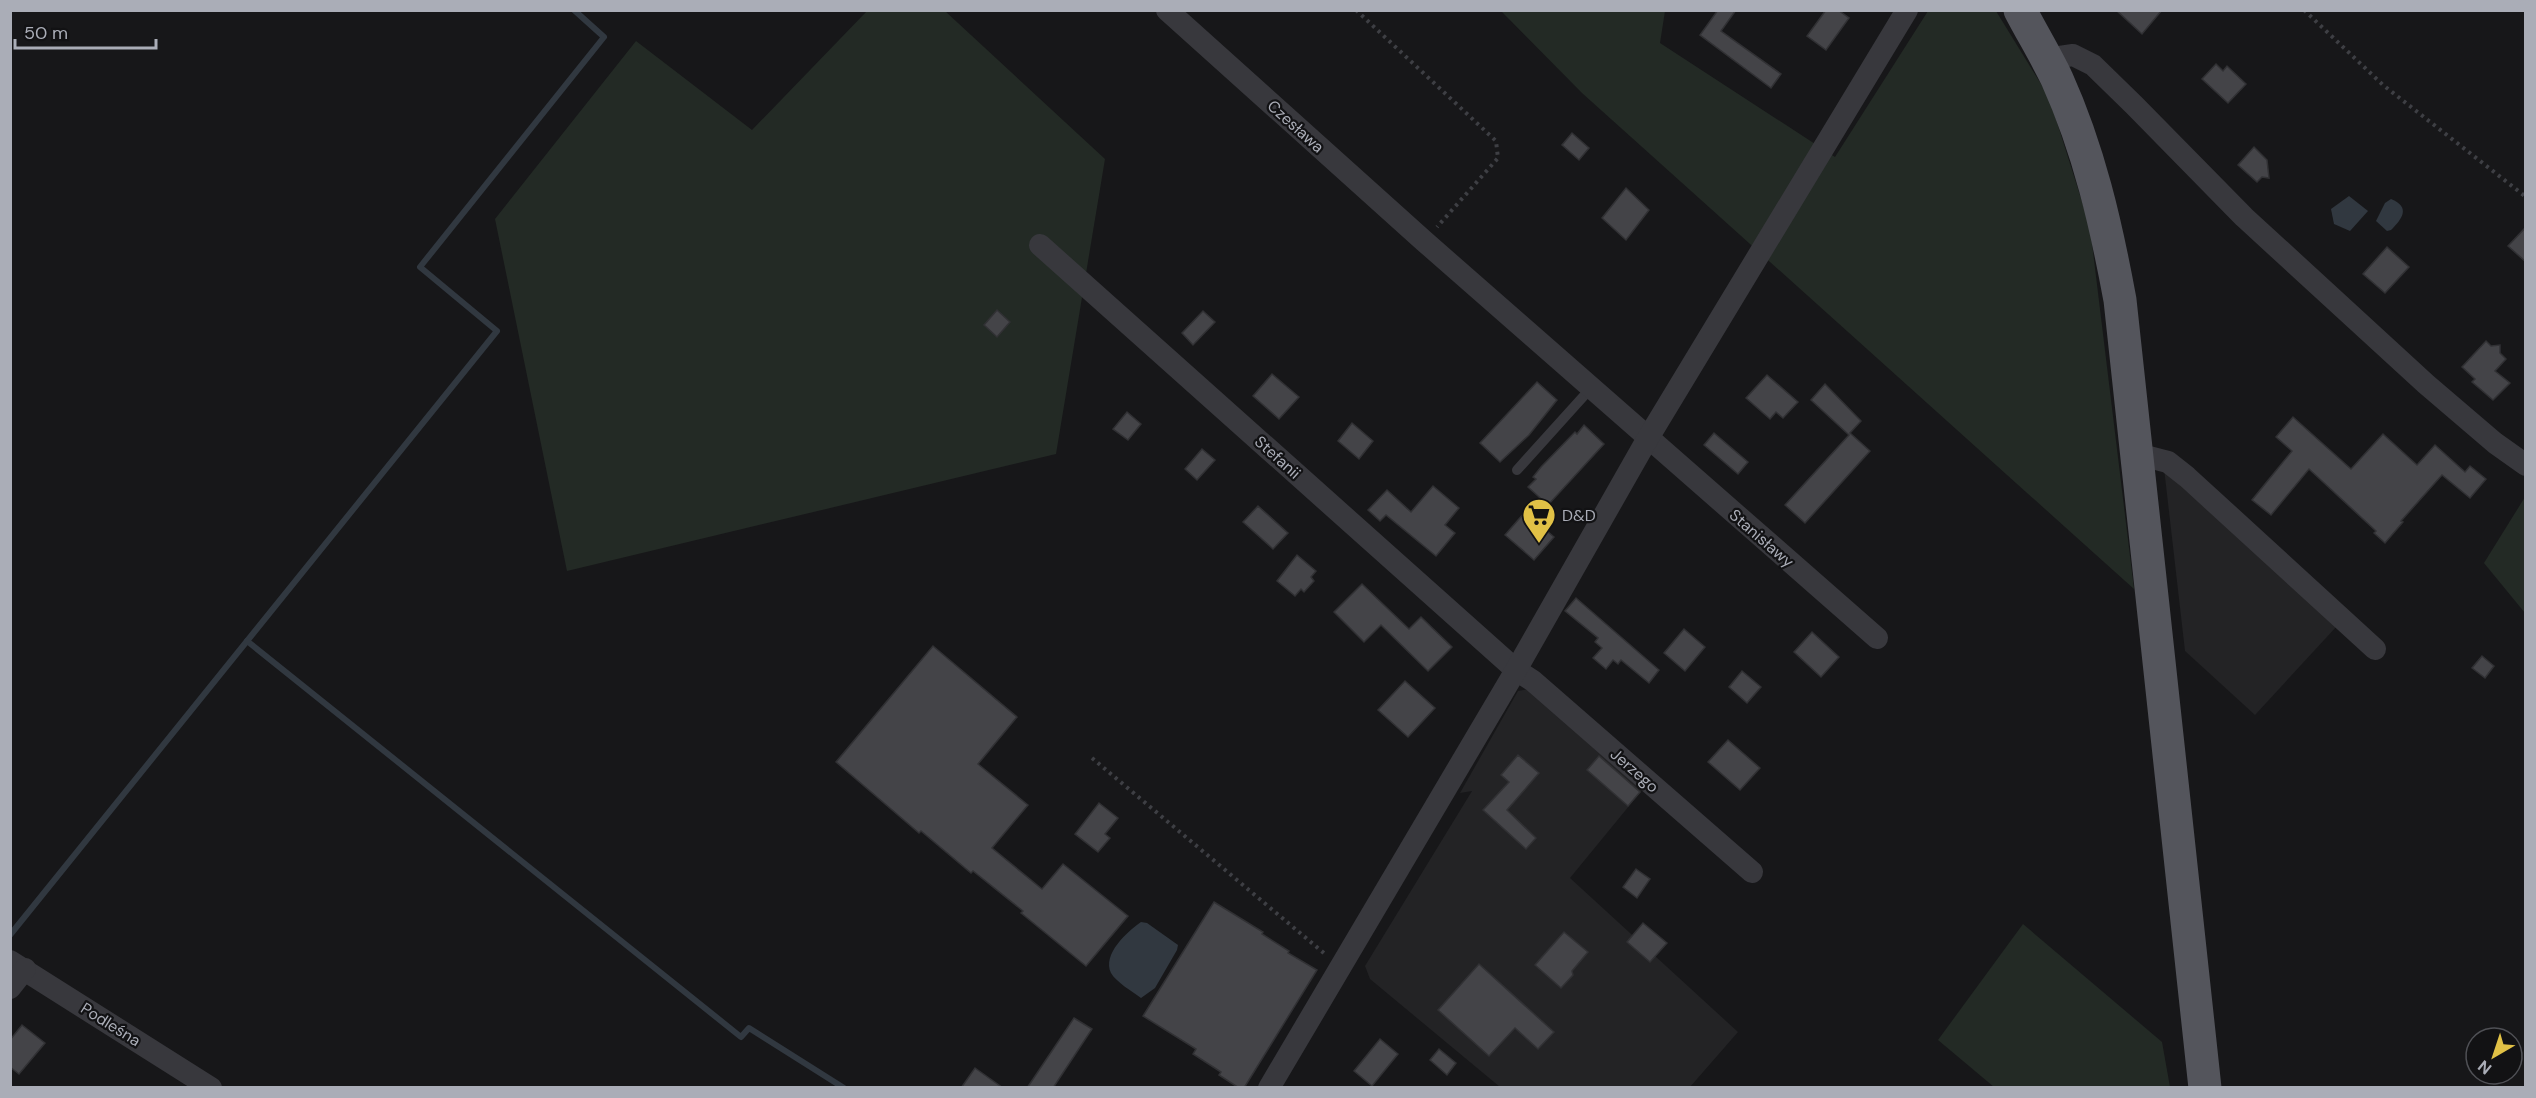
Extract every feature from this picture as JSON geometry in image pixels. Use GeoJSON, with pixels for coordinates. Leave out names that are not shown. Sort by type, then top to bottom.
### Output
{"type":"FeatureCollection","features":[{"type":"Feature","properties":{"kind":"main road"},"geometry":{"type":"LineString","coordinates":[[2020,10],[2057,79],[2083,146],[2107,228],[2120,300],[2205,1088]]}},
{"type":"Feature","properties":{"kind":"street","name":"Czesława"},"geometry":{"type":"LineString","coordinates":[[1167,10],[1648,438]]}},
{"type":"Feature","properties":{"kind":"street"},"geometry":{"type":"LineString","coordinates":[[1269,1088],[1516,670],[1648,438],[1907,10]]}},
{"type":"Feature","properties":{"kind":"street"},"geometry":{"type":"LineString","coordinates":[[2046,59],[2073,55],[2093,65],[2244,217],[2426,384],[2495,443],[2526,465]]}},
{"type":"Feature","properties":{"kind":"street","name":"Stefanii"},"geometry":{"type":"LineString","coordinates":[[1040,244],[1516,670]]}},
{"type":"Feature","properties":{"kind":"street","name":"Stanisławy"},"geometry":{"type":"LineString","coordinates":[[1648,438],[1876,638]]}},
{"type":"Feature","properties":{"kind":"street"},"geometry":{"type":"LineString","coordinates":[[2137,454],[2168,462],[2187,477],[2375,649]]}},
{"type":"Feature","properties":{"kind":"street","name":"Jerzego"},"geometry":{"type":"LineString","coordinates":[[1516,670],[1533,681],[1752,872]]}},
{"type":"Feature","properties":{"kind":"street"},"geometry":{"type":"LineString","coordinates":[[10,988],[18,965]]}},
{"type":"Feature","properties":{"kind":"street","name":"Podleśna"},"geometry":{"type":"LineString","coordinates":[[18,965],[211,1088]]}},
{"type":"Feature","properties":{"kind":"lane"},"geometry":{"type":"LineString","coordinates":[[1517,470],[1591,388]]}},
{"type":"Feature","properties":{"kind":"path"},"geometry":{"type":"LineString","coordinates":[[1356,10],[1496,141],[1498,158],[1424,241]]}},
{"type":"Feature","properties":{"kind":"path"},"geometry":{"type":"LineString","coordinates":[[2304,10],[2383,85],[2526,197]]}},
{"type":"Feature","properties":{"kind":"path"},"geometry":{"type":"LineString","coordinates":[[1092,758],[1322,953],[1343,962]]}},
{"type":"Feature","properties":{"kind":"shaded area"},"geometry":{"type":"Polygon","coordinates":[[[867,11],[945,11],[1105,159],[1056,454],[567,571],[495,219],[636,41],[752,130],[867,11]]]}},
{"type":"Feature","properties":{"kind":"shaded area"},"geometry":{"type":"Polygon","coordinates":[[[1501,11],[1665,11],[1660,43],[1835,157],[1928,11],[1996,11],[2049,97],[2090,227],[2134,589],[1582,93],[1501,11]]]}},
{"type":"Feature","properties":{"kind":"shaded area"},"geometry":{"type":"Polygon","coordinates":[[[2349,196],[2368,211],[2350,231],[2334,224],[2331,209],[2349,196]]]}},
{"type":"Feature","properties":{"kind":"shaded area"},"geometry":{"type":"Polygon","coordinates":[[[2391,199],[2401,206],[2403,213],[2395,226],[2387,231],[2376,221],[2385,203],[2391,199]]]}},
{"type":"Feature","properties":{"kind":"shaded area"},"geometry":{"type":"Polygon","coordinates":[[[2164,468],[2337,626],[2255,715],[2185,651],[2164,468]]]}},
{"type":"Feature","properties":{"kind":"shaded area"},"geometry":{"type":"Polygon","coordinates":[[[2525,497],[2525,613],[2484,563],[2525,497]]]}},
{"type":"Feature","properties":{"kind":"shaded area"},"geometry":{"type":"Polygon","coordinates":[[[1529,689],[1643,789],[1570,878],[1738,1032],[1690,1087],[1500,1087],[1370,979],[1365,966],[1472,791],[1460,793],[1518,691],[1529,689]]]}},
{"type":"Feature","properties":{"kind":"shaded area"},"geometry":{"type":"Polygon","coordinates":[[[1141,922],[1147,923],[1178,945],[1155,988],[1141,998],[1117,980],[1109,966],[1117,944],[1141,922]]]}},
{"type":"Feature","properties":{"kind":"shaded area"},"geometry":{"type":"Polygon","coordinates":[[[2023,924],[2162,1042],[2170,1087],[1994,1087],[1938,1040],[2023,924]]]}},
{"type":"Feature","properties":{"kind":"building"},"geometry":{"type":"Polygon","coordinates":[[[1718,10],[1736,10],[1721,31],[1781,74],[1771,88],[1700,35],[1718,10]]]}},
{"type":"Feature","properties":{"kind":"building"},"geometry":{"type":"Polygon","coordinates":[[[1826,10],[1838,10],[1849,18],[1826,50],[1807,36],[1826,10]]]}},
{"type":"Feature","properties":{"kind":"building"},"geometry":{"type":"Polygon","coordinates":[[[2116,10],[2162,10],[2142,34],[2116,10]]]}},
{"type":"Feature","properties":{"kind":"building"},"geometry":{"type":"Polygon","coordinates":[[[2216,64],[2223,71],[2227,66],[2246,84],[2228,103],[2202,79],[2216,64]]]}},
{"type":"Feature","properties":{"kind":"building"},"geometry":{"type":"Polygon","coordinates":[[[1572,133],[1589,148],[1579,160],[1562,145],[1572,133]]]}},
{"type":"Feature","properties":{"kind":"building"},"geometry":{"type":"Polygon","coordinates":[[[2254,147],[2267,160],[2269,178],[2262,177],[2257,182],[2238,165],[2254,147]]]}},
{"type":"Feature","properties":{"kind":"building"},"geometry":{"type":"Polygon","coordinates":[[[1626,188],[1649,210],[1626,240],[1602,218],[1626,188]]]}},
{"type":"Feature","properties":{"kind":"building"},"geometry":{"type":"Polygon","coordinates":[[[2526,227],[2526,262],[2508,246],[2526,227]]]}},
{"type":"Feature","properties":{"kind":"building"},"geometry":{"type":"Polygon","coordinates":[[[2387,247],[2409,267],[2385,293],[2363,274],[2387,247]]]}},
{"type":"Feature","properties":{"kind":"building"},"geometry":{"type":"Polygon","coordinates":[[[997,310],[1010,322],[997,337],[984,325],[997,310]]]}},
{"type":"Feature","properties":{"kind":"building"},"geometry":{"type":"Polygon","coordinates":[[[1203,311],[1215,322],[1193,345],[1182,333],[1203,311]]]}},
{"type":"Feature","properties":{"kind":"building"},"geometry":{"type":"Polygon","coordinates":[[[2486,341],[2491,346],[2500,345],[2500,353],[2506,359],[2495,371],[2510,383],[2493,400],[2472,382],[2475,379],[2462,367],[2486,341]]]}},
{"type":"Feature","properties":{"kind":"building"},"geometry":{"type":"Polygon","coordinates":[[[1272,374],[1299,397],[1279,419],[1253,396],[1272,374]]]}},
{"type":"Feature","properties":{"kind":"building"},"geometry":{"type":"Polygon","coordinates":[[[1767,375],[1798,402],[1783,418],[1776,412],[1770,419],[1746,398],[1767,375]]]}},
{"type":"Feature","properties":{"kind":"building"},"geometry":{"type":"Polygon","coordinates":[[[1537,382],[1557,400],[1529,435],[1500,462],[1480,443],[1537,382]]]}},
{"type":"Feature","properties":{"kind":"building"},"geometry":{"type":"Polygon","coordinates":[[[1825,384],[1861,421],[1850,433],[1870,451],[1805,523],[1785,505],[1849,435],[1811,400],[1825,384]]]}},
{"type":"Feature","properties":{"kind":"building"},"geometry":{"type":"Polygon","coordinates":[[[1127,412],[1141,424],[1128,440],[1113,429],[1127,412]]]}},
{"type":"Feature","properties":{"kind":"building"},"geometry":{"type":"Polygon","coordinates":[[[2293,417],[2351,469],[2383,434],[2417,465],[2435,445],[2465,472],[2470,466],[2486,479],[2470,498],[2442,475],[2401,521],[2403,522],[2385,543],[2374,533],[2376,531],[2309,469],[2271,515],[2252,500],[2292,451],[2276,437],[2293,417]]]}},
{"type":"Feature","properties":{"kind":"building"},"geometry":{"type":"Polygon","coordinates":[[[1352,423],[1373,441],[1359,459],[1338,441],[1352,423]]]}},
{"type":"Feature","properties":{"kind":"building"},"geometry":{"type":"Polygon","coordinates":[[[1584,425],[1604,444],[1548,505],[1528,487],[1536,479],[1533,477],[1541,467],[1584,425]]]}},
{"type":"Feature","properties":{"kind":"building"},"geometry":{"type":"Polygon","coordinates":[[[1714,433],[1748,462],[1738,474],[1704,445],[1714,433]]]}},
{"type":"Feature","properties":{"kind":"building"},"geometry":{"type":"Polygon","coordinates":[[[1202,449],[1215,460],[1197,480],[1185,469],[1202,449]]]}},
{"type":"Feature","properties":{"kind":"building"},"geometry":{"type":"Polygon","coordinates":[[[1433,486],[1459,508],[1445,525],[1455,533],[1436,556],[1386,515],[1380,521],[1368,510],[1387,490],[1411,512],[1433,486]]]}},
{"type":"Feature","properties":{"kind":"building"},"geometry":{"type":"Polygon","coordinates":[[[1258,506],[1288,533],[1273,549],[1243,522],[1258,506]]]}},
{"type":"Feature","properties":{"kind":"building"},"geometry":{"type":"Polygon","coordinates":[[[1525,512],[1554,537],[1534,560],[1505,535],[1525,512]]]}},
{"type":"Feature","properties":{"kind":"building"},"geometry":{"type":"Polygon","coordinates":[[[1297,555],[1316,571],[1311,577],[1314,581],[1304,592],[1301,589],[1295,596],[1277,581],[1297,555]]]}},
{"type":"Feature","properties":{"kind":"building"},"geometry":{"type":"Polygon","coordinates":[[[1362,584],[1409,629],[1421,617],[1452,647],[1428,671],[1381,625],[1364,642],[1334,612],[1362,584]]]}},
{"type":"Feature","properties":{"kind":"building"},"geometry":{"type":"Polygon","coordinates":[[[1576,598],[1659,670],[1649,683],[1621,660],[1618,664],[1613,660],[1606,669],[1593,658],[1602,648],[1595,642],[1598,638],[1565,611],[1576,598]]]}},
{"type":"Feature","properties":{"kind":"building"},"geometry":{"type":"Polygon","coordinates":[[[1684,629],[1705,647],[1685,671],[1664,653],[1684,629]]]}},
{"type":"Feature","properties":{"kind":"building"},"geometry":{"type":"Polygon","coordinates":[[[1812,632],[1839,657],[1821,677],[1794,652],[1812,632]]]}},
{"type":"Feature","properties":{"kind":"building"},"geometry":{"type":"Polygon","coordinates":[[[933,646],[1017,717],[978,764],[1028,805],[992,848],[1042,889],[1063,864],[1128,916],[1086,966],[1021,913],[1023,911],[973,871],[971,873],[921,831],[919,833],[836,762],[933,646]]]}},
{"type":"Feature","properties":{"kind":"building"},"geometry":{"type":"Polygon","coordinates":[[[2482,656],[2494,666],[2485,678],[2472,668],[2482,656]]]}},
{"type":"Feature","properties":{"kind":"building"},"geometry":{"type":"Polygon","coordinates":[[[1742,671],[1761,687],[1747,703],[1729,687],[1742,671]]]}},
{"type":"Feature","properties":{"kind":"building"},"geometry":{"type":"Polygon","coordinates":[[[1405,681],[1435,708],[1408,737],[1378,710],[1405,681]]]}},
{"type":"Feature","properties":{"kind":"building"},"geometry":{"type":"Polygon","coordinates":[[[1728,740],[1760,768],[1740,790],[1708,762],[1728,740]]]}},
{"type":"Feature","properties":{"kind":"building"},"geometry":{"type":"Polygon","coordinates":[[[1518,755],[1539,773],[1507,810],[1536,838],[1526,849],[1483,810],[1509,782],[1501,775],[1518,755]]]}},
{"type":"Feature","properties":{"kind":"building"},"geometry":{"type":"Polygon","coordinates":[[[1599,756],[1640,792],[1628,806],[1587,770],[1599,756]]]}},
{"type":"Feature","properties":{"kind":"building"},"geometry":{"type":"Polygon","coordinates":[[[1099,803],[1118,818],[1105,834],[1110,838],[1098,852],[1075,834],[1099,803]]]}},
{"type":"Feature","properties":{"kind":"building"},"geometry":{"type":"Polygon","coordinates":[[[1636,869],[1650,879],[1637,898],[1623,887],[1636,869]]]}},
{"type":"Feature","properties":{"kind":"building"},"geometry":{"type":"Polygon","coordinates":[[[1214,902],[1263,932],[1262,934],[1289,951],[1288,953],[1317,970],[1244,1088],[1239,1088],[1219,1075],[1221,1072],[1193,1054],[1196,1049],[1143,1016],[1214,902]]]}},
{"type":"Feature","properties":{"kind":"building"},"geometry":{"type":"Polygon","coordinates":[[[1643,923],[1667,943],[1650,962],[1627,942],[1643,923]]]}},
{"type":"Feature","properties":{"kind":"building"},"geometry":{"type":"Polygon","coordinates":[[[1564,932],[1588,952],[1572,971],[1573,975],[1561,988],[1535,965],[1564,932]]]}},
{"type":"Feature","properties":{"kind":"building"},"geometry":{"type":"Polygon","coordinates":[[[1479,964],[1554,1032],[1538,1049],[1515,1028],[1489,1056],[1438,1010],[1479,964]]]}},
{"type":"Feature","properties":{"kind":"building"},"geometry":{"type":"Polygon","coordinates":[[[1074,1018],[1092,1029],[1053,1088],[1027,1088],[1074,1018]]]}},
{"type":"Feature","properties":{"kind":"building"},"geometry":{"type":"Polygon","coordinates":[[[22,1025],[45,1043],[19,1074],[10,1067],[10,1040],[22,1025]]]}},
{"type":"Feature","properties":{"kind":"building"},"geometry":{"type":"Polygon","coordinates":[[[1380,1039],[1398,1054],[1372,1086],[1354,1071],[1380,1039]]]}},
{"type":"Feature","properties":{"kind":"building"},"geometry":{"type":"Polygon","coordinates":[[[1439,1049],[1456,1063],[1447,1075],[1430,1060],[1439,1049]]]}},
{"type":"Feature","properties":{"kind":"building"},"geometry":{"type":"Polygon","coordinates":[[[975,1068],[1003,1088],[961,1088],[975,1068]]]}},
{"type":"Feature","properties":{"kind":"waterway"},"geometry":{"type":"LineString","coordinates":[[10,935],[497,331],[420,267],[604,37],[574,10]]}},
{"type":"Feature","properties":{"kind":"waterway"},"geometry":{"type":"LineString","coordinates":[[247,641],[741,1037],[749,1028],[844,1088]]}},
{"type":"Feature","properties":{"kind":"place","name":"D&D"},"geometry":{"type":"Point","coordinates":[1539,544]}}]}
